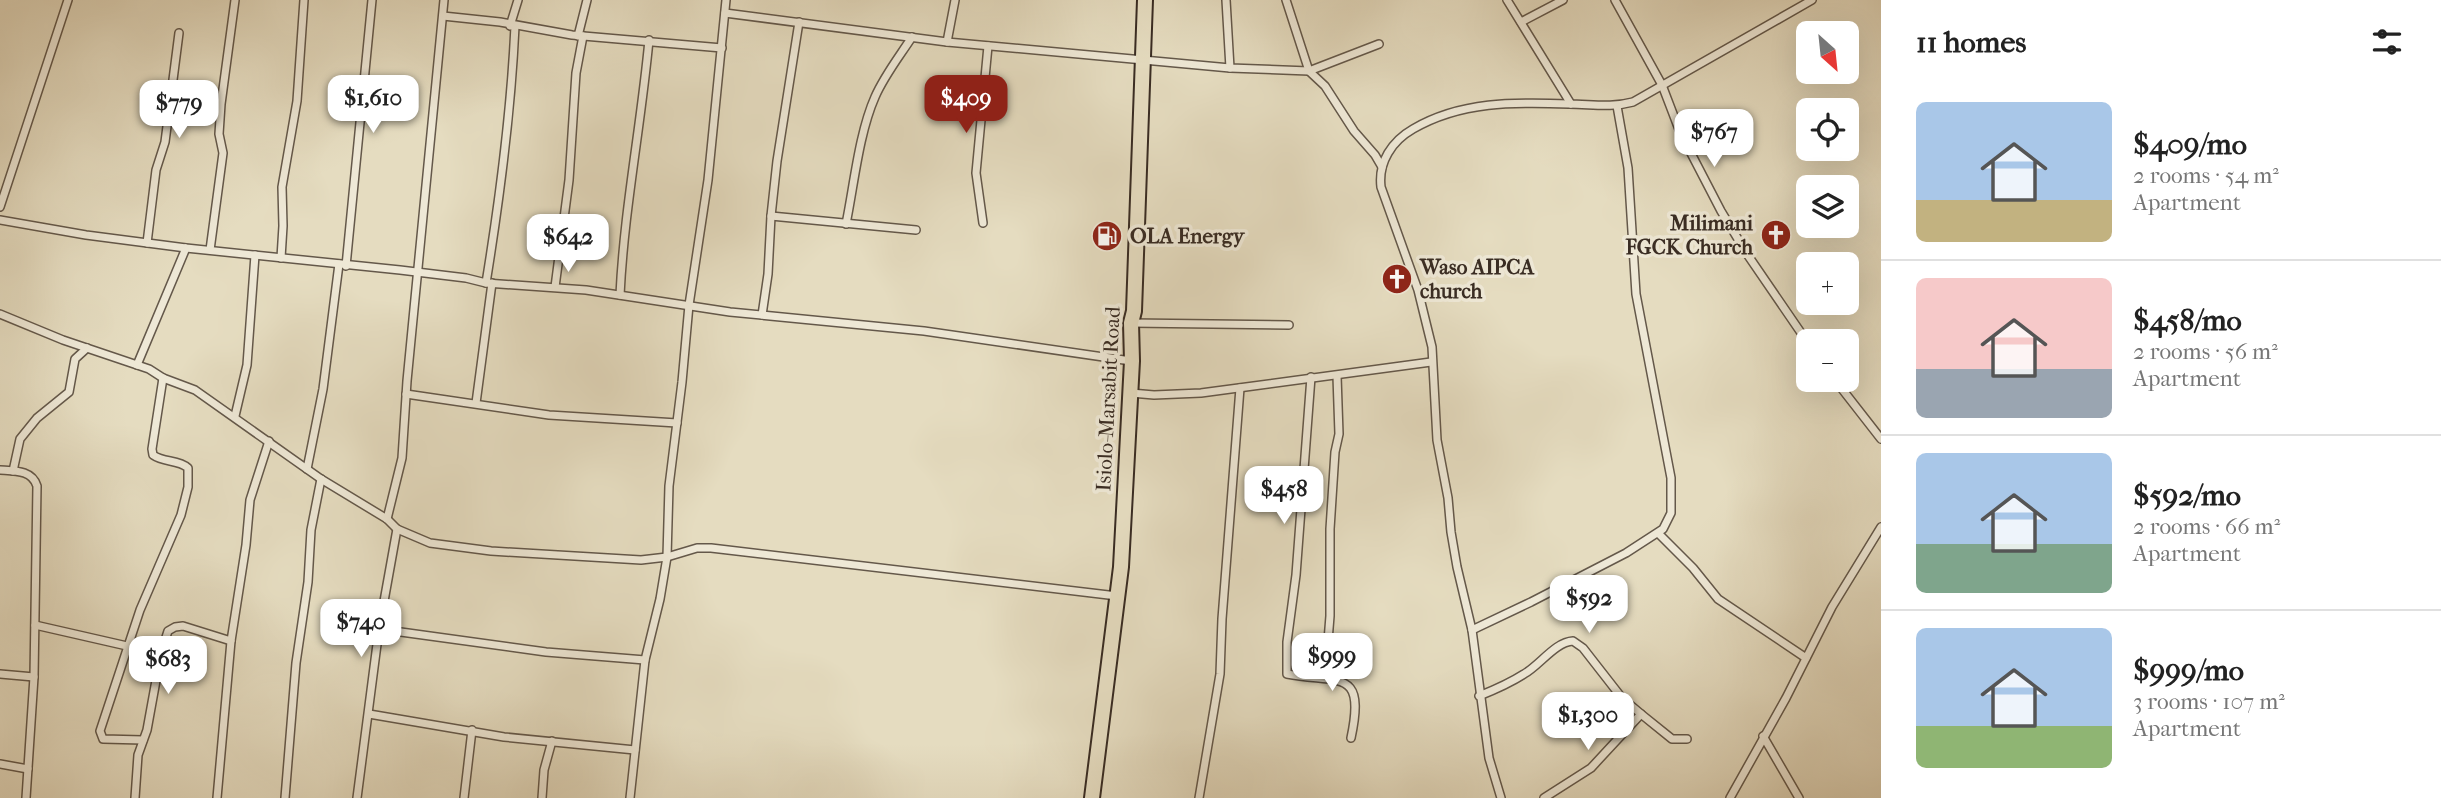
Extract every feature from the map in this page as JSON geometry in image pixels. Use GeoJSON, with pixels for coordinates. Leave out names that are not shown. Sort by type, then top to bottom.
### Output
{"type":"FeatureCollection","features":[{"type":"Feature","properties":{"kind":"highway","name":"Isiolo-Marsabit Road"},"geometry":{"type":"LineString","coordinates":[[1092,798],[1122,558],[1145,0]]}},
{"type":"Feature","properties":{"kind":"street"},"geometry":{"type":"LineString","coordinates":[[0,207],[68,0]]}},
{"type":"Feature","properties":{"kind":"street"},"geometry":{"type":"LineString","coordinates":[[210,250],[223,153],[219,134],[221,104],[234,0]]}},
{"type":"Feature","properties":{"kind":"street"},"geometry":{"type":"LineString","coordinates":[[281,258],[282,187],[297,102],[304,0]]}},
{"type":"Feature","properties":{"kind":"street"},"geometry":{"type":"LineString","coordinates":[[307,469],[343,265],[372,0]]}},
{"type":"Feature","properties":{"kind":"street"},"geometry":{"type":"LineString","coordinates":[[387,519],[402,458],[444,0]]}},
{"type":"Feature","properties":{"kind":"street"},"geometry":{"type":"LineString","coordinates":[[476,403],[512,99],[513,26],[518,0]]}},
{"type":"Feature","properties":{"kind":"street"},"geometry":{"type":"LineString","coordinates":[[555,287],[569,180],[580,36],[587,0]]}},
{"type":"Feature","properties":{"kind":"street"},"geometry":{"type":"LineString","coordinates":[[630,798],[645,660],[667,557],[669,486],[689,305],[708,180],[726,0]]}},
{"type":"Feature","properties":{"kind":"street"},"geometry":{"type":"LineString","coordinates":[[947,42],[955,0]]}},
{"type":"Feature","properties":{"kind":"street"},"geometry":{"type":"LineString","coordinates":[[1226,0],[1230,68]]}},
{"type":"Feature","properties":{"kind":"street"},"geometry":{"type":"LineString","coordinates":[[1286,0],[1309,71],[1325,86],[1354,131],[1376,155],[1382,167]]}},
{"type":"Feature","properties":{"kind":"street"},"geometry":{"type":"LineString","coordinates":[[1507,0],[1571,104]]}},
{"type":"Feature","properties":{"kind":"street"},"geometry":{"type":"LineString","coordinates":[[1521,22],[1563,0]]}},
{"type":"Feature","properties":{"kind":"street"},"geometry":{"type":"LineString","coordinates":[[1615,0],[1662,85],[1680,132],[1721,211],[1799,329]]}},
{"type":"Feature","properties":{"kind":"street"},"geometry":{"type":"LineString","coordinates":[[1501,798],[1491,771],[1472,630],[1457,567],[1437,440],[1432,347],[1423,306],[1384,197],[1382,167],[1392,147],[1401,137],[1443,114],[1481,105],[1618,106],[1633,102],[1812,0]]}},
{"type":"Feature","properties":{"kind":"street"},"geometry":{"type":"LineString","coordinates":[[725,13],[947,42],[1230,68],[1309,71],[1379,44]]}},
{"type":"Feature","properties":{"kind":"street"},"geometry":{"type":"LineString","coordinates":[[443,16],[580,36],[722,48]]}},
{"type":"Feature","properties":{"kind":"street"},"geometry":{"type":"LineString","coordinates":[[762,315],[768,274],[771,216],[799,22]]}},
{"type":"Feature","properties":{"kind":"street"},"geometry":{"type":"LineString","coordinates":[[146,243],[156,170],[165,142],[179,33]]}},
{"type":"Feature","properties":{"kind":"street"},"geometry":{"type":"LineString","coordinates":[[846,224],[867,118],[875,96],[912,37]]}},
{"type":"Feature","properties":{"kind":"street"},"geometry":{"type":"LineString","coordinates":[[620,295],[632,160],[645,86],[649,40]]}},
{"type":"Feature","properties":{"kind":"street"},"geometry":{"type":"LineString","coordinates":[[983,223],[976,173],[988,46]]}},
{"type":"Feature","properties":{"kind":"street"},"geometry":{"type":"LineString","coordinates":[[1472,630],[1575,580],[1658,533],[1671,513],[1673,489],[1636,294],[1628,168],[1618,106]]}},
{"type":"Feature","properties":{"kind":"street"},"geometry":{"type":"LineString","coordinates":[[771,216],[916,230]]}},
{"type":"Feature","properties":{"kind":"street"},"geometry":{"type":"LineString","coordinates":[[0,220],[186,248],[417,272],[489,283],[555,287],[762,315],[924,331],[1132,361]]}},
{"type":"Feature","properties":{"kind":"street"},"geometry":{"type":"LineString","coordinates":[[137,365],[186,248]]}},
{"type":"Feature","properties":{"kind":"street"},"geometry":{"type":"LineString","coordinates":[[235,416],[247,365],[255,255]]}},
{"type":"Feature","properties":{"kind":"street"},"geometry":{"type":"LineString","coordinates":[[0,314],[149,369],[163,378],[195,390],[321,479],[387,519],[397,529],[430,543],[476,549],[626,559],[667,557],[697,548],[711,548],[1117,596]]}},
{"type":"Feature","properties":{"kind":"street"},"geometry":{"type":"LineString","coordinates":[[1131,323],[1289,325]]}},
{"type":"Feature","properties":{"kind":"street"},"geometry":{"type":"LineString","coordinates":[[13,471],[20,439],[37,418],[69,392],[75,359],[87,348]]}},
{"type":"Feature","properties":{"kind":"street"},"geometry":{"type":"LineString","coordinates":[[1130,393],[1201,393],[1431,362]]}},
{"type":"Feature","properties":{"kind":"street"},"geometry":{"type":"LineString","coordinates":[[1325,678],[1330,616],[1330,529],[1335,452],[1339,434],[1337,376]]}},
{"type":"Feature","properties":{"kind":"street"},"geometry":{"type":"LineString","coordinates":[[1311,377],[1287,674],[1325,678],[1346,684],[1354,692],[1355,719],[1351,738]]}},
{"type":"Feature","properties":{"kind":"street"},"geometry":{"type":"LineString","coordinates":[[143,740],[103,738],[100,734],[127,646],[155,572],[181,515],[189,478],[188,468],[183,463],[166,462],[153,455],[163,378]]}},
{"type":"Feature","properties":{"kind":"street"},"geometry":{"type":"LineString","coordinates":[[1199,798],[1220,674],[1241,388]]}},
{"type":"Feature","properties":{"kind":"street"},"geometry":{"type":"LineString","coordinates":[[1844,392],[1881,439]]}},
{"type":"Feature","properties":{"kind":"street"},"geometry":{"type":"LineString","coordinates":[[406,394],[549,415],[677,423]]}},
{"type":"Feature","properties":{"kind":"street"},"geometry":{"type":"LineString","coordinates":[[217,798],[231,641],[250,500],[269,441]]}},
{"type":"Feature","properties":{"kind":"street"},"geometry":{"type":"LineString","coordinates":[[0,470],[33,477],[37,486],[34,677],[26,798]]}},
{"type":"Feature","properties":{"kind":"street"},"geometry":{"type":"LineString","coordinates":[[285,798],[311,530],[321,479]]}},
{"type":"Feature","properties":{"kind":"street"},"geometry":{"type":"LineString","coordinates":[[1730,798],[1832,607],[1881,527]]}},
{"type":"Feature","properties":{"kind":"street"},"geometry":{"type":"LineString","coordinates":[[357,798],[379,629],[397,529]]}},
{"type":"Feature","properties":{"kind":"street"},"geometry":{"type":"LineString","coordinates":[[1658,533],[1693,568],[1718,599],[1807,658]]}},
{"type":"Feature","properties":{"kind":"street"},"geometry":{"type":"LineString","coordinates":[[35,625],[127,646]]}},
{"type":"Feature","properties":{"kind":"street"},"geometry":{"type":"LineString","coordinates":[[135,798],[138,755],[147,730],[161,653],[168,631],[183,626],[231,641]]}},
{"type":"Feature","properties":{"kind":"street"},"geometry":{"type":"LineString","coordinates":[[379,629],[547,652],[645,660]]}},
{"type":"Feature","properties":{"kind":"street"},"geometry":{"type":"LineString","coordinates":[[1479,696],[1525,674],[1571,640],[1583,648],[1622,698],[1672,739],[1687,739]]}},
{"type":"Feature","properties":{"kind":"street"},"geometry":{"type":"LineString","coordinates":[[0,674],[34,677]]}},
{"type":"Feature","properties":{"kind":"street"},"geometry":{"type":"LineString","coordinates":[[369,714],[504,737],[635,750]]}},
{"type":"Feature","properties":{"kind":"street"},"geometry":{"type":"LineString","coordinates":[[1544,798],[1591,768],[1641,714]]}},
{"type":"Feature","properties":{"kind":"street"},"geometry":{"type":"LineString","coordinates":[[464,798],[472,730]]}},
{"type":"Feature","properties":{"kind":"street"},"geometry":{"type":"LineString","coordinates":[[1763,736],[1799,798]]}},
{"type":"Feature","properties":{"kind":"street"},"geometry":{"type":"LineString","coordinates":[[542,798],[544,770],[552,741]]}},
{"type":"Feature","properties":{"kind":"street"},"geometry":{"type":"LineString","coordinates":[[0,764],[28,769]]}},
{"type":"Feature","properties":{"kind":"place","name":"Milimani FGCK Church"},"geometry":{"type":"Point","coordinates":[1776,235]}},
{"type":"Feature","properties":{"kind":"place","name":"OLA Energy"},"geometry":{"type":"Point","coordinates":[1107,236]}},
{"type":"Feature","properties":{"kind":"place","name":"Waso AIPCA church"},"geometry":{"type":"Point","coordinates":[1397,279]}}]}
